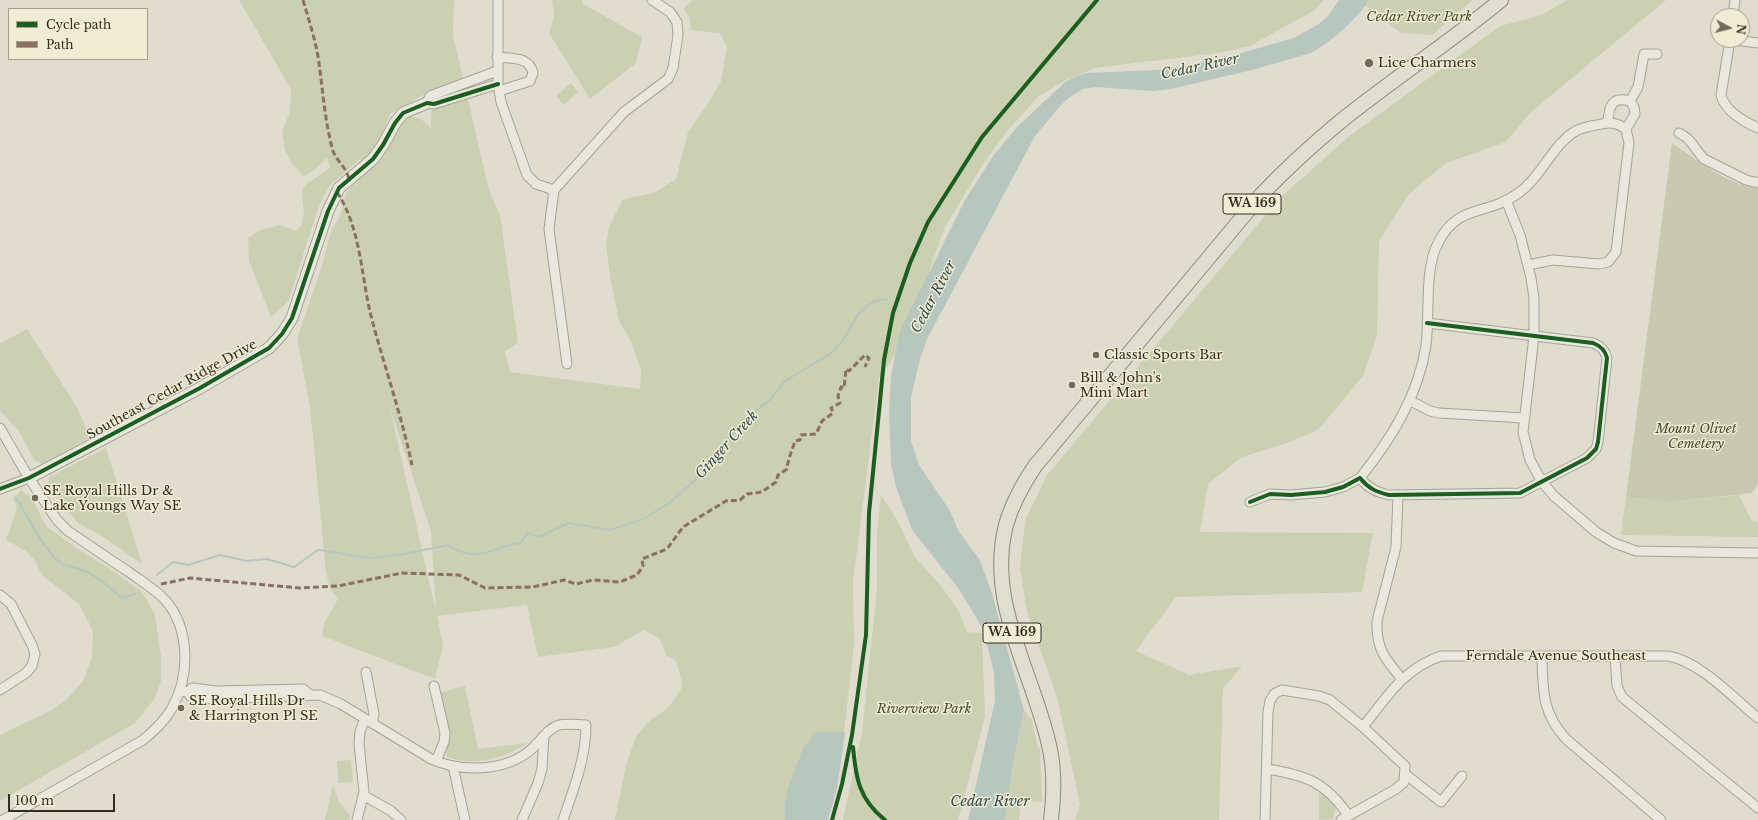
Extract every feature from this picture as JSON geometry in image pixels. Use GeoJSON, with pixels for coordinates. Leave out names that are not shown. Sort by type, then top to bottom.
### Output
{"type":"FeatureCollection","features":[{"type":"Feature","properties":{"kind":"main road","name":"WA 169"},"geometry":{"type":"LineString","coordinates":[[1051,820],[1054,786],[1049,745],[1013,636],[1003,595],[1001,569],[1002,546],[1006,525],[1019,492],[1039,461],[1261,195],[1300,157],[1342,121],[1501,0]]}},
{"type":"Feature","properties":{"kind":"street"},"geometry":{"type":"LineString","coordinates":[[498,0],[498,88],[515,143],[527,175],[536,184],[554,190]]}},
{"type":"Feature","properties":{"kind":"street"},"geometry":{"type":"LineString","coordinates":[[567,364],[549,229],[554,190],[624,112],[668,79],[673,68],[678,36],[677,22],[670,12],[652,0]]}},
{"type":"Feature","properties":{"kind":"street"},"geometry":{"type":"LineString","coordinates":[[1729,48],[1721,95],[1722,101],[1727,108],[1758,128]]}},
{"type":"Feature","properties":{"kind":"street"},"geometry":{"type":"LineString","coordinates":[[1630,101],[1638,87],[1644,54],[1657,54]]}},
{"type":"Feature","properties":{"kind":"street","name":"Southeast Cedar Ridge Drive"},"geometry":{"type":"LineString","coordinates":[[29,478],[200,388],[269,348],[282,334],[292,318],[328,211],[339,188],[374,159],[395,123],[403,113],[427,103],[434,104],[530,81],[534,73],[530,63],[526,60],[498,57]]}},
{"type":"Feature","properties":{"kind":"street","name":"Southeast Cedar Ridge Drive"},"geometry":{"type":"LineString","coordinates":[[427,103],[430,96],[497,71]]}},
{"type":"Feature","properties":{"kind":"street"},"geometry":{"type":"LineString","coordinates":[[1608,122],[1611,106],[1615,101],[1622,99],[1630,101],[1634,107],[1635,114],[1626,129]]}},
{"type":"Feature","properties":{"kind":"street"},"geometry":{"type":"LineString","coordinates":[[1250,502],[1270,494],[1291,495],[1324,492],[1343,487],[1360,478],[1382,448],[1410,401],[1423,360],[1426,344],[1432,259],[1444,231],[1457,218],[1517,195],[1525,188],[1567,138],[1574,132],[1608,122],[1619,124],[1626,129],[1630,143],[1616,252],[1608,262],[1599,264],[1553,260],[1528,265]]}},
{"type":"Feature","properties":{"kind":"street"},"geometry":{"type":"LineString","coordinates":[[1679,133],[1695,145],[1698,153],[1704,159],[1746,180],[1758,183]]}},
{"type":"Feature","properties":{"kind":"street"},"geometry":{"type":"LineString","coordinates":[[1506,200],[1520,235],[1528,265],[1534,298],[1534,336],[1523,432],[1530,460],[1542,482],[1554,496],[1596,532],[1614,543],[1636,551],[1758,553]]}},
{"type":"Feature","properties":{"kind":"street"},"geometry":{"type":"LineString","coordinates":[[1360,478],[1366,486],[1375,491],[1398,495],[1510,495],[1520,493],[1587,458],[1596,449],[1607,358],[1605,351],[1601,347],[1593,342],[1427,323]]}},
{"type":"Feature","properties":{"kind":"street"},"geometry":{"type":"LineString","coordinates":[[1410,401],[1430,411],[1524,418]]}},
{"type":"Feature","properties":{"kind":"street"},"geometry":{"type":"LineString","coordinates":[[0,428],[29,478],[57,520],[68,531],[152,588],[165,600],[178,623],[184,643],[185,660],[183,692]]}},
{"type":"Feature","properties":{"kind":"street"},"geometry":{"type":"LineString","coordinates":[[0,489],[29,478]]}},
{"type":"Feature","properties":{"kind":"street"},"geometry":{"type":"LineString","coordinates":[[1398,495],[1397,542],[1377,621],[1377,632],[1378,643],[1384,657],[1402,679]]}},
{"type":"Feature","properties":{"kind":"street"},"geometry":{"type":"LineString","coordinates":[[0,595],[12,604],[35,654],[32,666],[26,673],[0,690]]}},
{"type":"Feature","properties":{"kind":"street","name":"Ferndale Avenue Southeast"},"geometry":{"type":"LineString","coordinates":[[1363,727],[1402,679],[1416,667],[1441,656],[1668,656],[1687,661],[1758,718]]}},
{"type":"Feature","properties":{"kind":"street"},"geometry":{"type":"LineString","coordinates":[[1615,656],[1618,686],[1622,696],[1758,808]]}},
{"type":"Feature","properties":{"kind":"street"},"geometry":{"type":"LineString","coordinates":[[1542,657],[1543,696],[1555,727],[1566,739],[1660,820]]}},
{"type":"Feature","properties":{"kind":"street"},"geometry":{"type":"LineString","coordinates":[[357,820],[363,795],[359,744],[360,731],[374,714],[366,672]]}},
{"type":"Feature","properties":{"kind":"street"},"geometry":{"type":"LineString","coordinates":[[434,686],[445,733],[444,742],[436,761]]}},
{"type":"Feature","properties":{"kind":"street"},"geometry":{"type":"LineString","coordinates":[[3,820],[147,736],[157,729],[183,692],[192,688],[216,690],[303,688],[310,695],[330,698],[436,761],[453,766],[476,768],[505,764],[528,752],[558,725],[586,725],[586,742],[579,774],[563,820]]}},
{"type":"Feature","properties":{"kind":"street"},"geometry":{"type":"LineString","coordinates":[[1265,820],[1268,712],[1270,701],[1274,694],[1282,690],[1319,696],[1330,700],[1400,760],[1405,766],[1405,774],[1404,782],[1396,789],[1344,818],[1339,802],[1327,790],[1313,780],[1293,773],[1267,769]]}},
{"type":"Feature","properties":{"kind":"street"},"geometry":{"type":"LineString","coordinates":[[522,820],[538,783],[542,768],[544,736]]}},
{"type":"Feature","properties":{"kind":"street"},"geometry":{"type":"LineString","coordinates":[[453,766],[465,820]]}},
{"type":"Feature","properties":{"kind":"street"},"geometry":{"type":"LineString","coordinates":[[1405,774],[1441,802],[1462,776]]}},
{"type":"Feature","properties":{"kind":"street"},"geometry":{"type":"LineString","coordinates":[[363,795],[391,811],[401,820]]}},
{"type":"Feature","properties":{"kind":"green space"},"geometry":{"type":"Polygon","coordinates":[[[239,0],[454,0],[453,35],[489,190],[500,215],[518,343],[505,351],[510,372],[640,389],[641,370],[631,341],[619,321],[606,246],[609,227],[623,199],[654,193],[676,179],[688,132],[710,101],[721,81],[727,47],[720,33],[691,30],[689,16],[683,9],[693,0],[1324,0],[1315,10],[1250,46],[1217,53],[1095,68],[1066,80],[1039,96],[1009,129],[985,161],[944,229],[904,342],[879,378],[853,582],[854,645],[844,732],[817,732],[784,808],[785,820],[615,820],[626,765],[636,736],[649,721],[668,708],[683,686],[676,661],[666,655],[660,639],[644,630],[614,647],[538,657],[527,605],[437,616],[443,646],[435,679],[322,636],[324,623],[338,599],[330,588],[326,572],[310,407],[297,339],[320,272],[332,229],[340,216],[347,191],[384,156],[399,125],[409,116],[421,119],[431,128],[432,90],[390,114],[380,141],[370,155],[358,161],[329,186],[319,206],[288,302],[271,317],[249,261],[248,238],[260,230],[281,225],[296,231],[302,225],[304,211],[302,192],[305,185],[330,168],[327,158],[313,171],[304,176],[293,165],[285,150],[282,131],[290,112],[291,89],[239,0]],[[390,408],[436,612],[431,531],[390,408]]]}},
{"type":"Feature","properties":{"kind":"green space"},"geometry":{"type":"Polygon","coordinates":[[[552,0],[582,0],[583,4],[642,37],[636,63],[590,99],[549,33],[554,17],[552,0]]]}},
{"type":"Feature","properties":{"kind":"green space","name":"Cedar River Park"},"geometry":{"type":"Polygon","coordinates":[[[1370,0],[1473,0],[1432,35],[1401,33],[1366,6],[1370,0]]]}},
{"type":"Feature","properties":{"kind":"green space"},"geometry":{"type":"Polygon","coordinates":[[[1567,0],[1666,0],[1531,112],[1506,142],[1446,163],[1409,194],[1379,241],[1377,336],[1363,376],[1318,430],[1284,444],[1242,457],[1208,484],[1200,532],[1373,533],[1362,592],[1176,597],[1136,651],[1189,675],[1242,666],[1223,689],[1219,820],[1075,820],[1080,804],[1057,697],[1027,612],[1020,568],[1025,521],[1047,475],[1279,199],[1348,137],[1500,26],[1542,15],[1567,0]]]}},
{"type":"Feature","properties":{"kind":"green space"},"geometry":{"type":"Polygon","coordinates":[[[571,83],[578,92],[564,105],[556,96],[571,83]]]}},
{"type":"Feature","properties":{"kind":"green space","name":"Mount Olivet Cemetery"},"geometry":{"type":"Polygon","coordinates":[[[1672,143],[1723,177],[1746,186],[1758,188],[1758,484],[1752,493],[1669,502],[1626,497],[1672,143]]]}},
{"type":"Feature","properties":{"kind":"green space"},"geometry":{"type":"Polygon","coordinates":[[[27,329],[77,407],[90,437],[42,464],[34,460],[19,431],[0,411],[0,343],[27,329]]]}},
{"type":"Feature","properties":{"kind":"green space"},"geometry":{"type":"Polygon","coordinates":[[[106,448],[142,564],[100,535],[78,523],[48,487],[49,477],[106,448]]]}},
{"type":"Feature","properties":{"kind":"green space"},"geometry":{"type":"Polygon","coordinates":[[[21,490],[32,498],[46,526],[75,547],[115,572],[143,593],[155,615],[161,656],[161,681],[155,698],[135,723],[0,801],[0,735],[50,711],[66,700],[83,681],[92,657],[93,631],[79,604],[42,575],[35,561],[26,551],[6,540],[17,508],[13,498],[21,490]]]}},
{"type":"Feature","properties":{"kind":"green space","name":"Riverview Park"},"geometry":{"type":"Polygon","coordinates":[[[881,495],[896,518],[915,557],[942,587],[959,611],[967,632],[982,633],[985,717],[958,820],[843,820],[862,732],[877,588],[877,532],[881,495]]]}},
{"type":"Feature","properties":{"kind":"green space"},"geometry":{"type":"Polygon","coordinates":[[[1739,495],[1752,521],[1758,522],[1758,537],[1621,535],[1626,497],[1669,502],[1739,495]]]}},
{"type":"Feature","properties":{"kind":"green space"},"geometry":{"type":"Polygon","coordinates":[[[465,686],[478,749],[528,743],[500,757],[478,761],[457,760],[447,757],[446,752],[449,741],[449,733],[446,716],[439,694],[465,686]]]}},
{"type":"Feature","properties":{"kind":"green space"},"geometry":{"type":"Polygon","coordinates":[[[1024,710],[1032,720],[1038,748],[1040,748],[1042,802],[1029,801],[1030,798],[1021,801],[1019,820],[1005,820],[1012,769],[1024,710]]]}},
{"type":"Feature","properties":{"kind":"green space"},"geometry":{"type":"Polygon","coordinates":[[[351,760],[353,782],[338,783],[337,761],[351,760]]]}},
{"type":"Feature","properties":{"kind":"green space"},"geometry":{"type":"Polygon","coordinates":[[[333,784],[339,802],[350,815],[349,820],[325,820],[333,784]]]}},
{"type":"Feature","properties":{"kind":"green space"},"geometry":{"type":"Polygon","coordinates":[[[1319,791],[1336,807],[1333,819],[1319,820],[1319,791]]]}},
{"type":"Feature","properties":{"kind":"water","name":"Cedar River"},"geometry":{"type":"Polygon","coordinates":[[[1339,0],[1370,0],[1344,29],[1320,48],[1311,53],[1252,70],[1171,89],[1154,91],[1096,87],[1083,89],[1070,97],[1060,106],[1035,136],[927,339],[920,359],[911,398],[911,441],[919,465],[950,511],[959,532],[980,560],[992,594],[1024,710],[1012,769],[1005,820],[968,820],[995,701],[994,672],[983,629],[959,589],[912,530],[896,487],[891,464],[889,413],[891,376],[900,331],[965,200],[993,156],[1017,127],[1064,83],[1074,77],[1086,73],[1157,70],[1191,64],[1238,54],[1294,38],[1319,24],[1328,16],[1339,0]]]}},
{"type":"Feature","properties":{"kind":"water"},"geometry":{"type":"Polygon","coordinates":[[[817,732],[844,732],[845,734],[837,788],[828,820],[785,820],[784,808],[788,788],[804,746],[817,732]]]}},
{"type":"Feature","properties":{"kind":"waterway","name":"Ginger Creek"},"geometry":{"type":"LineString","coordinates":[[157,575],[173,562],[188,565],[220,555],[246,561],[267,559],[294,567],[318,550],[370,558],[404,554],[448,545],[468,554],[476,554],[520,543],[528,533],[539,537],[568,523],[610,530],[641,520],[668,504],[709,468],[733,434],[752,414],[770,400],[785,381],[830,354],[843,340],[859,313],[874,301],[887,299]]}},
{"type":"Feature","properties":{"kind":"waterway","name":"Ginger Creek"},"geometry":{"type":"LineString","coordinates":[[17,499],[40,538],[50,553],[59,562],[89,573],[122,598],[135,594]]}},
{"type":"Feature","properties":{"kind":"marked path"},"geometry":{"type":"LineString","coordinates":[[303,0],[318,55],[330,140],[333,151],[348,175],[349,180]]}},
{"type":"Feature","properties":{"kind":"marked path"},"geometry":{"type":"LineString","coordinates":[[337,192],[351,220],[359,250],[370,312],[403,426],[412,465]]}},
{"type":"Feature","properties":{"kind":"marked path"},"geometry":{"type":"LineString","coordinates":[[161,584],[190,578],[299,588],[338,586],[402,573],[459,575],[485,588],[533,587],[564,580],[576,584],[593,580],[620,582],[637,575],[643,566],[642,559],[667,549],[683,527],[726,501],[740,500],[747,494],[762,492],[776,482],[778,475],[787,469],[795,441],[800,440],[801,435],[816,434],[822,421],[833,413],[831,408],[840,403],[838,396],[841,387],[844,388],[846,369],[849,371],[865,355],[869,358],[865,367]]}},
{"type":"Feature","properties":{"kind":"cycle path"},"geometry":{"type":"LineString","coordinates":[[832,820],[842,784],[852,735],[866,635],[869,513],[884,360],[893,313],[910,263],[928,222],[982,137],[1097,0]]}},
{"type":"Feature","properties":{"kind":"cycle path"},"geometry":{"type":"LineString","coordinates":[[0,489],[29,478],[200,388],[269,348],[282,334],[292,318],[328,211],[339,188],[373,159],[383,145],[395,123],[403,113],[427,103],[434,104],[498,84]]}},
{"type":"Feature","properties":{"kind":"cycle path"},"geometry":{"type":"LineString","coordinates":[[1250,502],[1270,494],[1291,495],[1325,492],[1343,487],[1360,478],[1373,489],[1389,495],[1520,493],[1587,458],[1596,449],[1607,358],[1604,351],[1600,347],[1593,343],[1427,323]]}},
{"type":"Feature","properties":{"kind":"cycle path"},"geometry":{"type":"LineString","coordinates":[[853,747],[860,788],[869,804],[885,820]]}},
{"type":"Feature","properties":{"kind":"place","name":"Lice Charmers"},"geometry":{"type":"Point","coordinates":[1369,63]}},
{"type":"Feature","properties":{"kind":"place","name":"Classic Sports Bar"},"geometry":{"type":"Point","coordinates":[1096,355]}},
{"type":"Feature","properties":{"kind":"place","name":"Bill & John's Mini Mart"},"geometry":{"type":"Point","coordinates":[1072,385]}},
{"type":"Feature","properties":{"kind":"place","name":"SE Royal Hills Dr & Lake Youngs Way SE"},"geometry":{"type":"Point","coordinates":[35,498]}},
{"type":"Feature","properties":{"kind":"place","name":"SE Royal Hills Dr & Harrington Pl SE"},"geometry":{"type":"Point","coordinates":[181,708]}}]}
